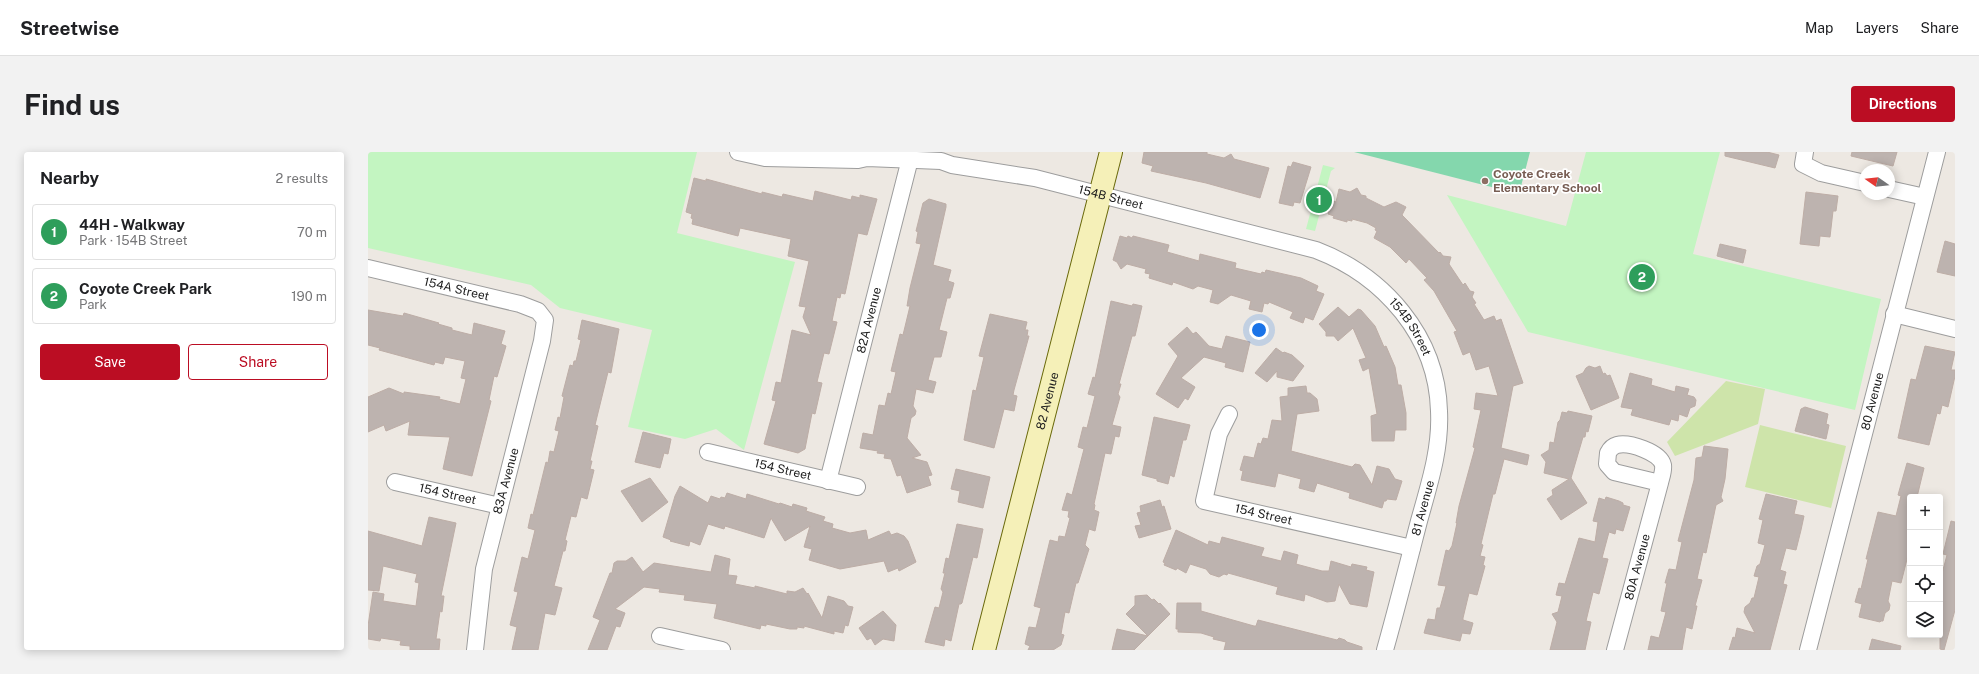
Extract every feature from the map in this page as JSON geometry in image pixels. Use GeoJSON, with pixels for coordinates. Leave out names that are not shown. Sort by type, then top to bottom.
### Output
{"type":"FeatureCollection","features":[{"type":"Feature","properties":{"kind":"street","name":"154B Street"},"geometry":{"type":"LineString","coordinates":[[738,152],[773,158],[941,161],[952,165],[1008,173],[1100,194],[1316,250],[1338,259],[1372,280],[1402,310],[1417,332],[1431,363]]}},
{"type":"Feature","properties":{"kind":"street","name":"82 Avenue"},"geometry":{"type":"LineString","coordinates":[[984,650],[1111,152]]}},
{"type":"Feature","properties":{"kind":"street","name":"80 Avenue"},"geometry":{"type":"LineString","coordinates":[[1808,650],[1937,152]]}},
{"type":"Feature","properties":{"kind":"street"},"geometry":{"type":"LineString","coordinates":[[1804,158],[1821,173],[1859,182]]}},
{"type":"Feature","properties":{"kind":"street","name":"82A Avenue"},"geometry":{"type":"LineString","coordinates":[[828,480],[910,160]]}},
{"type":"Feature","properties":{"kind":"street"},"geometry":{"type":"LineString","coordinates":[[1895,190],[1925,197]]}},
{"type":"Feature","properties":{"kind":"street","name":"154A Street"},"geometry":{"type":"LineString","coordinates":[[368,268],[520,304],[532,308],[542,314]]}},
{"type":"Feature","properties":{"kind":"street","name":"83A Avenue"},"geometry":{"type":"LineString","coordinates":[[475,650],[484,568],[542,341],[545,320],[542,314]]}},
{"type":"Feature","properties":{"kind":"street"},"geometry":{"type":"LineString","coordinates":[[1894,314],[1955,329]]}},
{"type":"Feature","properties":{"kind":"street","name":"81 Avenue"},"geometry":{"type":"LineString","coordinates":[[1385,650],[1438,443],[1439,403],[1431,363]]}},
{"type":"Feature","properties":{"kind":"street","name":"154 Street"},"geometry":{"type":"LineString","coordinates":[[1229,414],[1219,434],[1204,501],[1412,548]]}},
{"type":"Feature","properties":{"kind":"street","name":"154 Street"},"geometry":{"type":"LineString","coordinates":[[708,452],[857,488]]}},
{"type":"Feature","properties":{"kind":"street","name":"154 Street"},"geometry":{"type":"LineString","coordinates":[[395,482],[500,506]]}},
{"type":"Feature","properties":{"kind":"street","name":"80A Avenue"},"geometry":{"type":"LineString","coordinates":[[1615,650],[1660,483]]}},
{"type":"Feature","properties":{"kind":"street"},"geometry":{"type":"LineString","coordinates":[[660,636],[722,650]]}},
{"type":"Feature","properties":{"kind":"green space"},"geometry":{"type":"Polygon","coordinates":[[[368,152],[697,152],[677,233],[795,262],[744,450],[716,429],[685,439],[628,427],[652,330],[560,308],[531,285],[368,248],[368,152]]]}},
{"type":"Feature","properties":{"kind":"green space"},"geometry":{"type":"Polygon","coordinates":[[[1354,152],[1530,152],[1519,194],[1354,152]]]}},
{"type":"Feature","properties":{"kind":"green space"},"geometry":{"type":"Polygon","coordinates":[[[1586,152],[1720,152],[1693,254],[1881,299],[1855,410],[1528,332],[1447,195],[1566,226],[1586,152]]]}},
{"type":"Feature","properties":{"kind":"green space"},"geometry":{"type":"Polygon","coordinates":[[[1323,165],[1335,168],[1331,171],[1315,231],[1306,229],[1323,165]]]}},
{"type":"Feature","properties":{"kind":"green space"},"geometry":{"type":"Polygon","coordinates":[[[1726,381],[1765,389],[1758,424],[1675,456],[1667,442],[1726,381]]]}},
{"type":"Feature","properties":{"kind":"green space"},"geometry":{"type":"Polygon","coordinates":[[[1760,425],[1846,446],[1831,508],[1745,487],[1760,425]]]}},
{"type":"Feature","properties":{"kind":"building"},"geometry":{"type":"Polygon","coordinates":[[[1144,152],[1207,152],[1207,154],[1224,158],[1231,154],[1234,159],[1269,168],[1260,198],[1206,183],[1151,171],[1153,166],[1142,163],[1144,152]]]}},
{"type":"Feature","properties":{"kind":"building"},"geometry":{"type":"Polygon","coordinates":[[[1725,152],[1767,152],[1779,155],[1775,168],[1725,156],[1725,152]]]}},
{"type":"Feature","properties":{"kind":"building"},"geometry":{"type":"Polygon","coordinates":[[[1852,152],[1897,152],[1894,164],[1885,164],[1851,156],[1852,152]]]}},
{"type":"Feature","properties":{"kind":"building"},"geometry":{"type":"Polygon","coordinates":[[[1293,162],[1311,167],[1300,203],[1294,202],[1293,206],[1279,203],[1288,166],[1291,167],[1293,162]]]}},
{"type":"Feature","properties":{"kind":"building"},"geometry":{"type":"Polygon","coordinates":[[[694,178],[706,181],[706,179],[762,194],[762,192],[782,197],[783,194],[813,201],[815,191],[851,200],[852,196],[860,198],[860,195],[877,199],[867,235],[858,233],[845,294],[841,293],[840,298],[837,297],[832,321],[837,322],[829,354],[824,353],[817,382],[822,383],[815,414],[812,413],[805,449],[798,453],[764,444],[776,401],[772,400],[776,382],[781,383],[792,330],[811,335],[803,317],[806,307],[799,306],[809,261],[788,256],[791,239],[740,228],[738,236],[692,224],[692,214],[686,212],[694,178]]]}},
{"type":"Feature","properties":{"kind":"building"},"geometry":{"type":"Polygon","coordinates":[[[1357,188],[1361,195],[1366,196],[1366,198],[1384,207],[1396,202],[1406,207],[1402,215],[1439,253],[1440,252],[1443,256],[1451,257],[1449,264],[1463,285],[1465,283],[1470,291],[1474,292],[1472,297],[1476,303],[1474,304],[1484,320],[1494,316],[1496,321],[1501,319],[1523,383],[1513,386],[1501,448],[1529,455],[1527,465],[1504,459],[1495,494],[1493,494],[1481,544],[1483,545],[1480,556],[1485,557],[1483,565],[1485,566],[1477,595],[1469,593],[1463,618],[1463,620],[1473,623],[1470,634],[1462,633],[1460,641],[1424,633],[1428,619],[1435,620],[1437,608],[1440,608],[1446,586],[1438,585],[1446,550],[1449,551],[1452,546],[1459,506],[1475,448],[1473,447],[1481,410],[1474,409],[1476,393],[1498,396],[1489,366],[1476,370],[1470,352],[1463,355],[1454,332],[1457,331],[1434,291],[1424,280],[1427,278],[1409,259],[1406,263],[1390,247],[1374,238],[1377,231],[1375,230],[1376,228],[1367,223],[1352,219],[1352,221],[1347,220],[1347,222],[1333,218],[1334,216],[1328,214],[1331,200],[1336,202],[1339,189],[1350,192],[1357,188]]]}},
{"type":"Feature","properties":{"kind":"building"},"geometry":{"type":"Polygon","coordinates":[[[1806,192],[1838,196],[1836,211],[1833,211],[1830,237],[1820,236],[1819,246],[1800,244],[1806,192]]]}},
{"type":"Feature","properties":{"kind":"building"},"geometry":{"type":"Polygon","coordinates":[[[929,199],[946,204],[933,265],[951,270],[948,281],[954,283],[950,298],[947,298],[939,330],[947,332],[941,357],[934,357],[928,380],[936,382],[933,393],[916,389],[913,406],[916,411],[915,415],[911,418],[907,438],[921,455],[912,458],[927,462],[932,475],[928,476],[931,485],[907,493],[901,475],[897,476],[891,459],[884,458],[885,454],[877,453],[878,451],[860,448],[863,433],[873,435],[879,405],[885,406],[888,393],[891,394],[896,372],[891,371],[900,334],[903,335],[910,306],[907,306],[910,288],[921,244],[916,243],[918,232],[916,231],[923,203],[929,199]]]}},
{"type":"Feature","properties":{"kind":"building"},"geometry":{"type":"Polygon","coordinates":[[[1120,236],[1127,238],[1128,236],[1132,238],[1133,236],[1169,245],[1167,252],[1199,261],[1200,254],[1236,263],[1235,268],[1261,274],[1262,272],[1265,273],[1266,270],[1301,278],[1318,286],[1316,291],[1324,294],[1313,320],[1305,317],[1303,323],[1290,318],[1293,312],[1269,302],[1268,304],[1264,303],[1262,312],[1249,309],[1251,301],[1231,295],[1218,304],[1210,302],[1213,290],[1198,286],[1193,289],[1173,282],[1172,285],[1149,278],[1150,274],[1145,273],[1146,269],[1127,264],[1121,269],[1117,262],[1113,260],[1120,236]]]}},
{"type":"Feature","properties":{"kind":"building"},"geometry":{"type":"Polygon","coordinates":[[[1945,241],[1955,244],[1955,276],[1937,272],[1945,241]]]}},
{"type":"Feature","properties":{"kind":"building"},"geometry":{"type":"Polygon","coordinates":[[[1720,244],[1746,250],[1743,263],[1717,256],[1720,244]]]}},
{"type":"Feature","properties":{"kind":"building"},"geometry":{"type":"Polygon","coordinates":[[[1111,301],[1132,306],[1133,304],[1142,306],[1135,336],[1132,336],[1119,384],[1121,384],[1118,394],[1120,397],[1112,425],[1121,427],[1119,437],[1115,436],[1111,454],[1105,453],[1094,504],[1094,510],[1099,512],[1095,531],[1089,529],[1085,545],[1089,549],[1078,583],[1076,583],[1069,613],[1065,612],[1061,634],[1064,635],[1061,645],[1053,650],[1028,650],[1030,646],[1025,644],[1029,627],[1036,628],[1041,608],[1034,606],[1050,540],[1058,542],[1059,536],[1065,537],[1070,518],[1068,517],[1069,511],[1062,510],[1067,493],[1072,495],[1084,449],[1078,447],[1083,427],[1087,428],[1095,396],[1088,394],[1093,377],[1095,378],[1111,301]]]}},
{"type":"Feature","properties":{"kind":"building"},"geometry":{"type":"Polygon","coordinates":[[[1338,307],[1349,317],[1358,309],[1361,310],[1375,326],[1395,367],[1398,385],[1401,385],[1406,413],[1406,430],[1395,430],[1394,441],[1372,441],[1371,416],[1377,414],[1369,368],[1363,371],[1359,360],[1366,358],[1353,328],[1338,341],[1334,336],[1326,336],[1326,332],[1319,324],[1338,307]]]}},
{"type":"Feature","properties":{"kind":"building"},"geometry":{"type":"Polygon","coordinates":[[[368,310],[403,316],[404,313],[439,323],[438,324],[452,328],[452,330],[472,335],[474,323],[505,331],[501,344],[506,346],[497,377],[494,376],[489,400],[491,401],[472,476],[443,469],[450,437],[408,435],[410,421],[386,431],[384,425],[368,432],[368,397],[389,388],[404,394],[404,392],[440,397],[439,399],[460,404],[466,379],[461,378],[465,361],[445,357],[443,364],[435,362],[434,365],[379,350],[380,348],[368,345],[368,310]]]}},
{"type":"Feature","properties":{"kind":"building"},"geometry":{"type":"Polygon","coordinates":[[[990,314],[1027,322],[1025,330],[1028,330],[1027,336],[1029,336],[1013,395],[1017,396],[1014,411],[1004,409],[994,448],[964,440],[973,390],[976,391],[984,357],[979,356],[990,314]]]}},
{"type":"Feature","properties":{"kind":"building"},"geometry":{"type":"Polygon","coordinates":[[[582,320],[619,329],[611,373],[608,372],[595,425],[598,426],[590,461],[592,461],[590,469],[594,470],[587,499],[581,497],[576,517],[571,516],[565,540],[567,541],[565,551],[563,551],[554,586],[562,588],[555,615],[545,613],[538,650],[512,650],[517,627],[510,625],[518,592],[514,591],[522,557],[528,559],[535,530],[528,528],[531,514],[533,515],[550,451],[554,452],[559,431],[555,430],[558,417],[560,418],[564,397],[562,396],[570,365],[573,366],[574,361],[576,361],[581,340],[578,339],[582,320]]]}},
{"type":"Feature","properties":{"kind":"building"},"geometry":{"type":"Polygon","coordinates":[[[1187,327],[1193,334],[1196,332],[1209,346],[1222,349],[1226,336],[1250,342],[1243,372],[1225,367],[1226,363],[1204,357],[1181,378],[1195,387],[1188,400],[1185,398],[1178,408],[1156,394],[1178,356],[1168,344],[1187,327]]]}},
{"type":"Feature","properties":{"kind":"building"},"geometry":{"type":"Polygon","coordinates":[[[1925,346],[1955,352],[1951,370],[1955,370],[1955,376],[1948,407],[1942,405],[1940,414],[1937,413],[1929,445],[1898,438],[1911,379],[1916,380],[1925,346]]]}},
{"type":"Feature","properties":{"kind":"building"},"geometry":{"type":"Polygon","coordinates":[[[1276,348],[1283,353],[1292,355],[1304,366],[1293,381],[1277,377],[1277,371],[1267,382],[1255,373],[1276,348]]]}},
{"type":"Feature","properties":{"kind":"building"},"geometry":{"type":"Polygon","coordinates":[[[1589,366],[1595,368],[1600,366],[1603,374],[1605,373],[1607,376],[1610,375],[1619,398],[1591,410],[1576,376],[1583,373],[1589,366]]]}},
{"type":"Feature","properties":{"kind":"building"},"geometry":{"type":"Polygon","coordinates":[[[1630,373],[1652,379],[1651,385],[1675,392],[1676,386],[1689,389],[1687,395],[1694,397],[1696,400],[1695,406],[1690,408],[1687,417],[1679,414],[1678,421],[1671,419],[1669,425],[1631,415],[1633,409],[1621,407],[1630,373]]]}},
{"type":"Feature","properties":{"kind":"building"},"geometry":{"type":"Polygon","coordinates":[[[1306,386],[1307,393],[1310,393],[1317,399],[1319,411],[1297,414],[1291,451],[1352,467],[1355,464],[1360,465],[1372,485],[1377,466],[1389,469],[1395,479],[1402,481],[1396,500],[1387,499],[1384,501],[1382,508],[1349,498],[1350,493],[1317,483],[1314,492],[1299,488],[1301,479],[1278,473],[1275,487],[1241,480],[1243,471],[1240,470],[1244,456],[1254,458],[1258,443],[1261,444],[1263,438],[1268,439],[1272,420],[1282,421],[1280,397],[1288,396],[1288,388],[1306,386]]]}},
{"type":"Feature","properties":{"kind":"building"},"geometry":{"type":"Polygon","coordinates":[[[1805,407],[1828,414],[1826,424],[1829,425],[1826,439],[1795,431],[1801,409],[1805,407]]]}},
{"type":"Feature","properties":{"kind":"building"},"geometry":{"type":"Polygon","coordinates":[[[1568,411],[1592,416],[1588,432],[1586,431],[1585,437],[1583,437],[1571,478],[1587,503],[1561,520],[1547,499],[1553,495],[1552,490],[1569,479],[1544,473],[1546,462],[1541,455],[1549,450],[1550,442],[1554,443],[1558,422],[1562,412],[1567,413],[1568,411]]]}},
{"type":"Feature","properties":{"kind":"building"},"geometry":{"type":"Polygon","coordinates":[[[1154,417],[1190,425],[1186,440],[1183,440],[1174,477],[1170,475],[1168,484],[1142,475],[1154,417]]]}},
{"type":"Feature","properties":{"kind":"building"},"geometry":{"type":"Polygon","coordinates":[[[643,432],[671,439],[668,454],[664,453],[660,468],[635,462],[643,432]]]}},
{"type":"Feature","properties":{"kind":"building"},"geometry":{"type":"Polygon","coordinates":[[[1704,446],[1728,449],[1725,479],[1721,497],[1723,501],[1716,505],[1706,553],[1703,552],[1697,579],[1702,580],[1695,606],[1697,606],[1692,629],[1686,627],[1682,650],[1648,650],[1651,636],[1659,638],[1666,612],[1661,611],[1667,583],[1665,583],[1669,569],[1676,570],[1682,542],[1678,541],[1694,480],[1696,458],[1702,457],[1704,446]]]}},
{"type":"Feature","properties":{"kind":"building"},"geometry":{"type":"Polygon","coordinates":[[[1907,463],[1924,468],[1918,494],[1907,494],[1907,559],[1901,583],[1892,581],[1888,601],[1890,605],[1889,610],[1885,613],[1883,621],[1880,622],[1859,617],[1862,604],[1855,602],[1859,588],[1861,589],[1868,559],[1866,559],[1878,512],[1896,516],[1901,496],[1898,495],[1907,463]]]}},
{"type":"Feature","properties":{"kind":"building"},"geometry":{"type":"Polygon","coordinates":[[[956,469],[990,477],[983,508],[958,502],[960,491],[951,489],[956,469]]]}},
{"type":"Feature","properties":{"kind":"building"},"geometry":{"type":"Polygon","coordinates":[[[650,478],[668,502],[642,522],[621,491],[650,478]]]}},
{"type":"Feature","properties":{"kind":"building"},"geometry":{"type":"Polygon","coordinates":[[[680,486],[708,503],[711,496],[720,499],[721,497],[725,498],[727,493],[746,499],[747,494],[779,504],[792,507],[793,504],[807,508],[806,511],[825,517],[823,521],[833,524],[832,528],[850,533],[866,530],[868,540],[889,531],[891,535],[897,533],[904,536],[908,541],[916,562],[899,571],[898,568],[888,572],[884,561],[840,569],[809,560],[812,549],[804,547],[810,526],[785,541],[771,518],[764,538],[725,526],[724,529],[708,524],[700,545],[690,541],[689,546],[670,541],[671,540],[663,537],[675,496],[680,486]]]}},
{"type":"Feature","properties":{"kind":"building"},"geometry":{"type":"Polygon","coordinates":[[[1766,494],[1797,501],[1794,514],[1804,516],[1801,530],[1796,550],[1786,548],[1780,570],[1786,572],[1783,584],[1787,585],[1770,650],[1729,650],[1733,637],[1735,638],[1737,628],[1755,633],[1744,612],[1745,607],[1750,603],[1752,598],[1754,598],[1759,577],[1754,576],[1757,566],[1760,564],[1765,545],[1758,543],[1763,520],[1759,519],[1766,494]]]}},
{"type":"Feature","properties":{"kind":"building"},"geometry":{"type":"Polygon","coordinates":[[[1606,497],[1619,501],[1623,503],[1623,505],[1630,507],[1623,531],[1616,529],[1615,534],[1609,532],[1602,558],[1608,559],[1599,594],[1593,592],[1586,621],[1591,622],[1585,650],[1550,650],[1557,622],[1552,614],[1558,612],[1562,596],[1556,595],[1559,583],[1565,584],[1579,538],[1595,542],[1598,522],[1593,521],[1599,498],[1605,500],[1606,497]]]}},
{"type":"Feature","properties":{"kind":"building"},"geometry":{"type":"Polygon","coordinates":[[[1160,500],[1162,507],[1164,506],[1171,529],[1139,538],[1135,526],[1141,525],[1137,513],[1141,512],[1140,506],[1160,500]]]}},
{"type":"Feature","properties":{"kind":"building"},"geometry":{"type":"Polygon","coordinates":[[[429,517],[456,523],[441,596],[444,596],[436,639],[440,639],[439,650],[410,650],[410,646],[400,645],[401,641],[381,638],[380,641],[368,639],[368,626],[373,592],[384,594],[383,601],[416,606],[419,583],[415,582],[417,574],[383,566],[379,591],[368,590],[368,531],[422,546],[429,517]]]}},
{"type":"Feature","properties":{"kind":"building"},"geometry":{"type":"Polygon","coordinates":[[[1951,521],[1955,522],[1955,610],[1944,650],[1940,649],[1940,638],[1943,638],[1943,570],[1947,555],[1943,554],[1951,521]]]}},
{"type":"Feature","properties":{"kind":"building"},"geometry":{"type":"Polygon","coordinates":[[[957,524],[983,529],[977,558],[973,557],[962,603],[959,604],[951,641],[945,639],[944,646],[925,642],[935,607],[939,608],[943,592],[941,589],[945,573],[943,573],[946,558],[949,559],[957,524]]]}},
{"type":"Feature","properties":{"kind":"building"},"geometry":{"type":"Polygon","coordinates":[[[1176,530],[1208,545],[1209,541],[1220,544],[1222,537],[1264,548],[1261,556],[1281,561],[1284,551],[1298,555],[1296,564],[1322,571],[1329,571],[1331,561],[1351,567],[1352,564],[1367,567],[1366,570],[1374,572],[1367,607],[1350,604],[1339,584],[1335,601],[1327,602],[1305,594],[1304,601],[1276,594],[1278,587],[1228,573],[1227,575],[1224,574],[1219,577],[1210,574],[1206,569],[1190,564],[1186,573],[1177,568],[1176,570],[1164,565],[1165,563],[1163,562],[1176,530]]]}},
{"type":"Feature","properties":{"kind":"building"},"geometry":{"type":"Polygon","coordinates":[[[715,555],[730,559],[728,575],[737,576],[735,584],[755,588],[755,586],[787,594],[787,591],[795,592],[803,588],[807,594],[808,593],[822,618],[828,596],[844,601],[848,606],[853,607],[848,626],[845,625],[843,633],[834,631],[834,634],[804,626],[804,628],[797,627],[797,629],[790,629],[766,624],[766,626],[761,625],[760,629],[714,618],[717,604],[684,600],[685,595],[659,592],[660,589],[644,587],[615,609],[625,613],[620,627],[616,626],[607,650],[588,650],[600,620],[593,617],[610,573],[612,573],[614,563],[617,561],[626,561],[632,557],[643,572],[654,563],[711,572],[715,555]]]}},
{"type":"Feature","properties":{"kind":"building"},"geometry":{"type":"Polygon","coordinates":[[[1147,595],[1152,600],[1154,599],[1159,604],[1160,603],[1170,614],[1148,636],[1126,614],[1135,605],[1135,596],[1147,595]]]}},
{"type":"Feature","properties":{"kind":"building"},"geometry":{"type":"Polygon","coordinates":[[[1177,603],[1201,603],[1201,611],[1254,626],[1256,626],[1258,620],[1337,640],[1339,638],[1362,647],[1362,650],[1224,650],[1226,642],[1213,639],[1214,637],[1201,633],[1178,632],[1178,629],[1176,629],[1177,603]]]}},
{"type":"Feature","properties":{"kind":"building"},"geometry":{"type":"Polygon","coordinates":[[[883,611],[896,625],[894,641],[883,639],[875,645],[871,638],[867,640],[859,628],[883,611]]]}},
{"type":"Feature","properties":{"kind":"building"},"geometry":{"type":"Polygon","coordinates":[[[1117,629],[1148,636],[1134,650],[1112,650],[1117,629]]]}},
{"type":"Feature","properties":{"kind":"building"},"geometry":{"type":"Polygon","coordinates":[[[1872,639],[1901,646],[1900,650],[1869,650],[1872,639]]]}},
{"type":"Feature","properties":{"kind":"place","name":"Coyote Creek Elementary School"},"geometry":{"type":"Point","coordinates":[1485,181]}},
{"type":"Feature","properties":{"kind":"place","name":"44H - Walkway"},"geometry":{"type":"Point","coordinates":[1319,200]}},
{"type":"Feature","properties":{"kind":"place","name":"Coyote Creek Park"},"geometry":{"type":"Point","coordinates":[1642,277]}}]}
